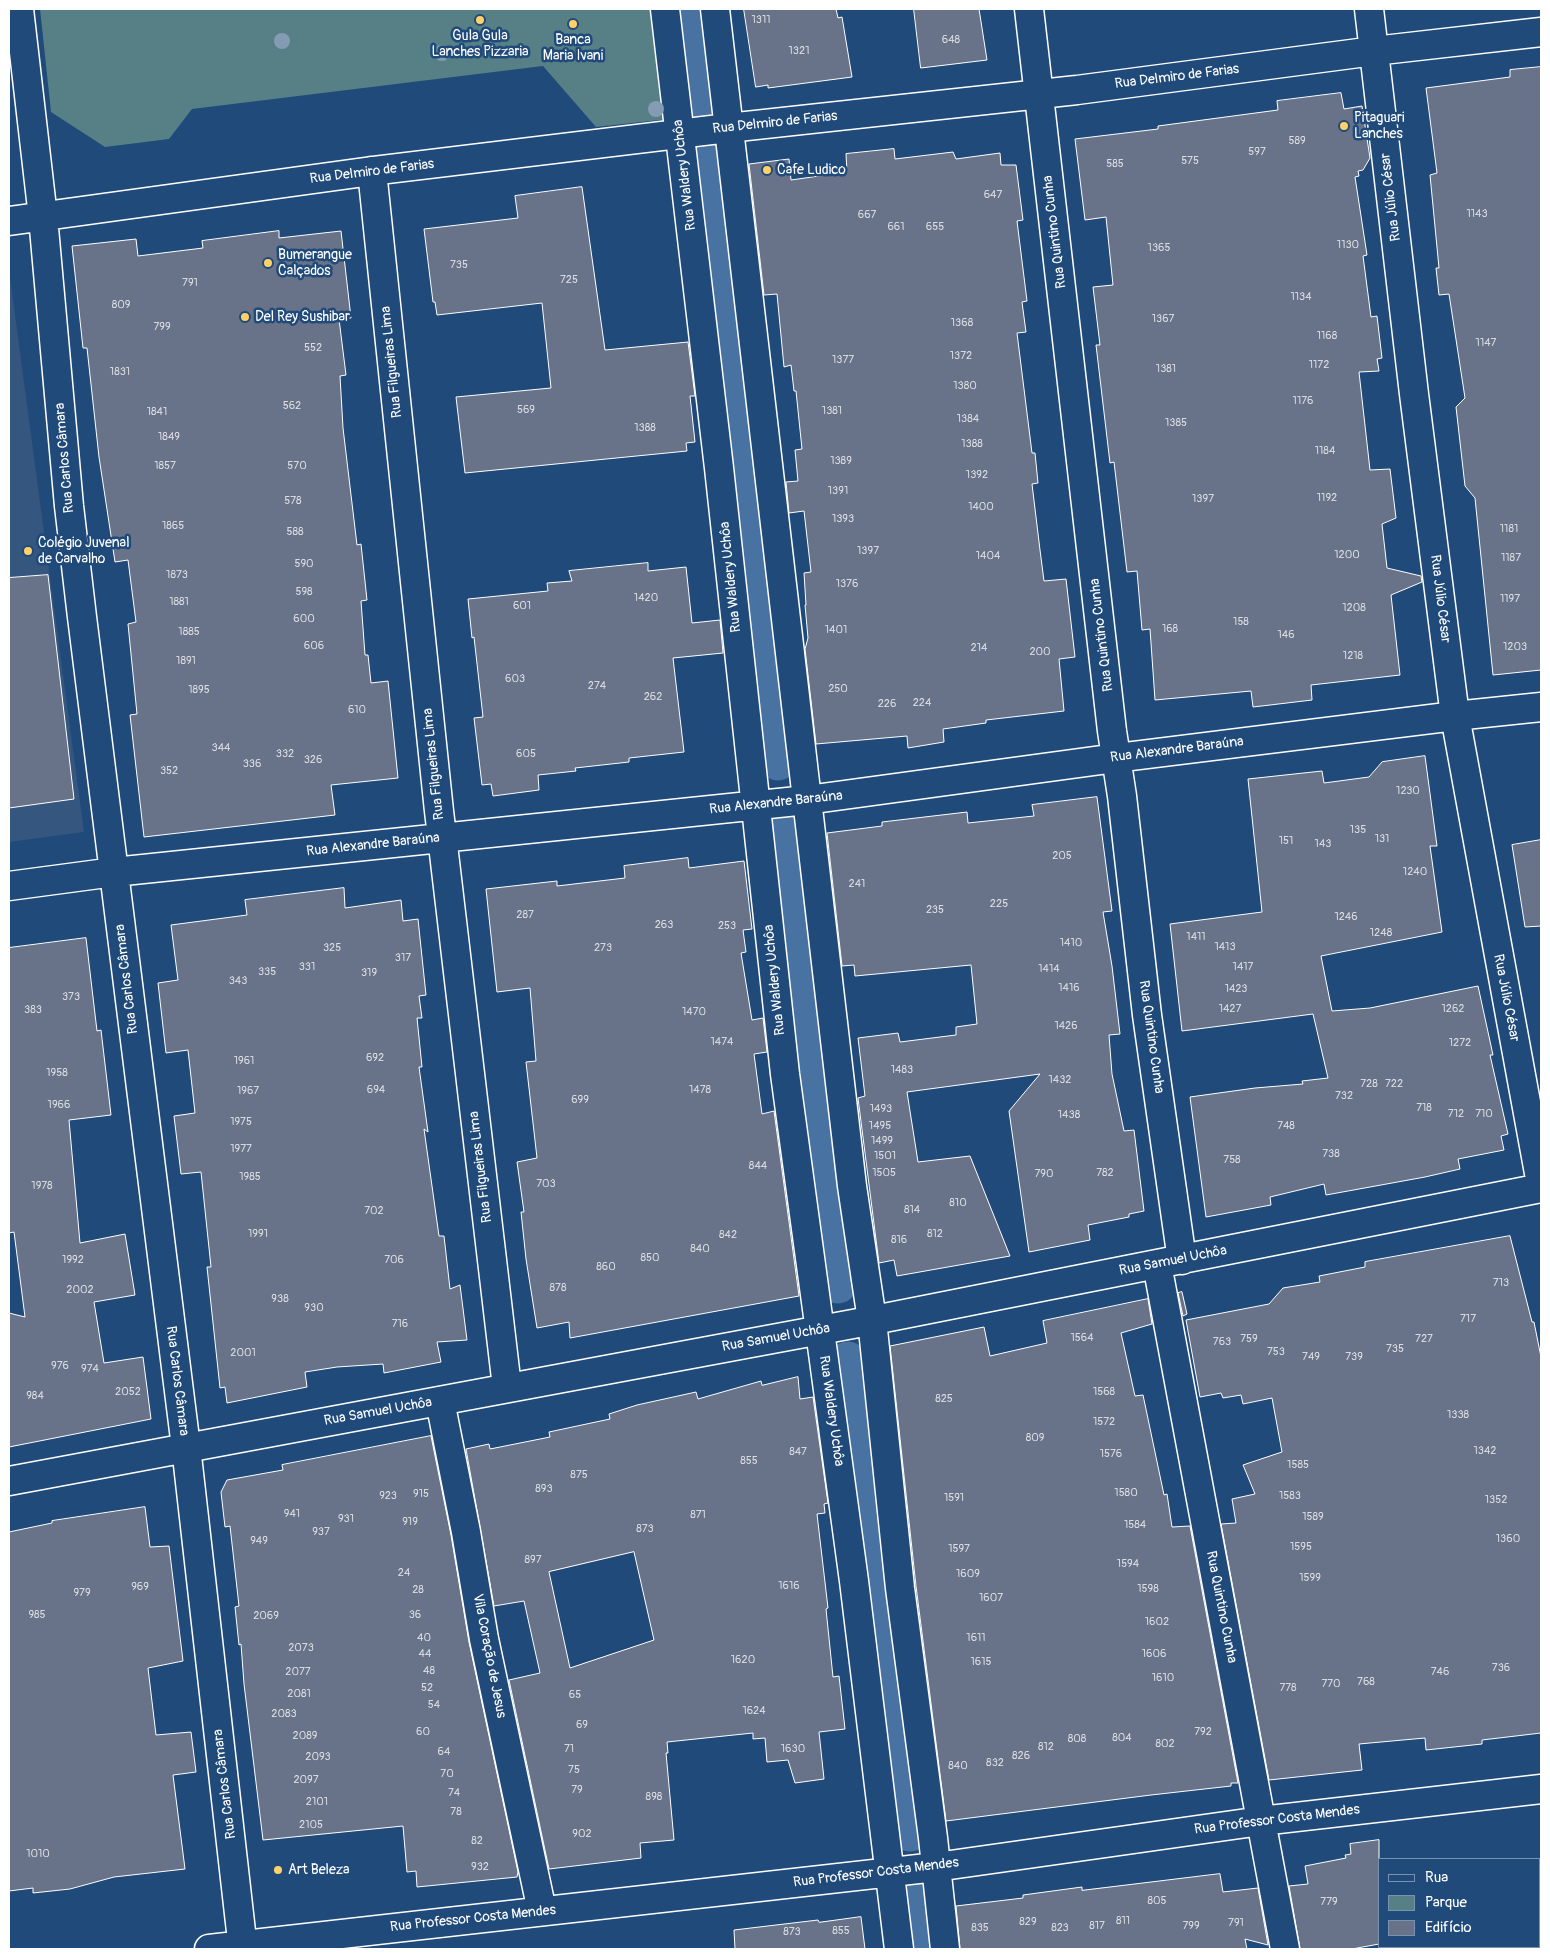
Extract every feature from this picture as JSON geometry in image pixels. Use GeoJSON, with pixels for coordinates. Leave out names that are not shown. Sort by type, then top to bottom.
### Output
{"type":"FeatureCollection","features":[{"type":"Feature","properties":{"kind":"street","name":"Rua Carlos Câmara"},"geometry":{"type":"LineString","coordinates":[[19,9],[43,217],[70,515],[186,1448],[243,1947]]}},
{"type":"Feature","properties":{"kind":"street","name":"Rua Waldery Uchôa"},"geometry":{"type":"LineString","coordinates":[[665,9],[720,468],[785,1074],[822,1329],[899,1949]]}},
{"type":"Feature","properties":{"kind":"street"},"geometry":{"type":"LineString","coordinates":[[715,9],[852,1186],[870,1321],[900,1588],[945,1949]]}},
{"type":"Feature","properties":{"kind":"street","name":"Rua Quintino Cunha"},"geometry":{"type":"LineString","coordinates":[[1029,9],[1147,1015],[1169,1262],[1261,1820],[1285,1949]]}},
{"type":"Feature","properties":{"kind":"street","name":"Rua Júlio César"},"geometry":{"type":"LineString","coordinates":[[1369,9],[1414,394],[1455,716],[1541,1184]]}},
{"type":"Feature","properties":{"kind":"street","name":"Rua Delmiro de Farias"},"geometry":{"type":"LineString","coordinates":[[9,221],[372,171],[728,128],[1040,94],[1374,51],[1541,32]]}},
{"type":"Feature","properties":{"kind":"street","name":"Rua Filgueiras Lima"},"geometry":{"type":"LineString","coordinates":[[372,171],[442,838],[507,1387]]}},
{"type":"Feature","properties":{"kind":"street","name":"Rua Alexandre Baraúna"},"geometry":{"type":"LineString","coordinates":[[9,886],[114,872],[807,800],[1116,758],[1541,707]]}},
{"type":"Feature","properties":{"kind":"street","name":"Rua Samuel Uchôa"},"geometry":{"type":"LineString","coordinates":[[9,1481],[870,1321],[1541,1188]]}},
{"type":"Feature","properties":{"kind":"street","name":"Vila Coração de Jesus"},"geometry":{"type":"LineString","coordinates":[[440,1401],[466,1532],[484,1639],[542,1911]]}},
{"type":"Feature","properties":{"kind":"street","name":"Rua Professor Costa Mendes"},"geometry":{"type":"LineString","coordinates":[[209,1949],[243,1947],[935,1867],[1261,1820],[1541,1789]]}},
{"type":"Feature","properties":{"kind":"shaded area","name":"Colégio Juvenal de Carvalho"},"geometry":{"type":"Polygon","coordinates":[[[9,270],[84,832],[9,842],[9,270]]]}},
{"type":"Feature","properties":{"kind":"green space"},"geometry":{"type":"Polygon","coordinates":[[[40,9],[658,9],[669,119],[596,127],[543,66],[192,109],[169,139],[105,147],[51,112],[40,9]]]}},
{"type":"Feature","properties":{"kind":"building"},"geometry":{"type":"Polygon","coordinates":[[[744,9],[836,9],[838,18],[842,17],[852,77],[768,88],[768,85],[756,87],[744,9]]]}},
{"type":"Feature","properties":{"kind":"building"},"geometry":{"type":"Polygon","coordinates":[[[914,9],[979,9],[987,60],[921,68],[914,9]]]}},
{"type":"Feature","properties":{"kind":"building"},"geometry":{"type":"Polygon","coordinates":[[[1541,67],[1541,670],[1493,675],[1475,498],[1465,486],[1456,407],[1465,398],[1449,294],[1439,295],[1436,268],[1439,268],[1430,175],[1437,173],[1426,88],[1510,77],[1510,70],[1541,67]]]}},
{"type":"Feature","properties":{"kind":"building"},"geometry":{"type":"Polygon","coordinates":[[[1341,93],[1344,109],[1362,106],[1370,158],[1363,170],[1358,171],[1359,176],[1355,177],[1367,255],[1363,256],[1371,317],[1377,316],[1382,358],[1377,359],[1379,371],[1359,372],[1370,470],[1390,469],[1396,518],[1382,524],[1387,568],[1421,576],[1422,582],[1391,595],[1400,675],[1311,685],[1312,700],[1253,707],[1251,691],[1155,700],[1150,629],[1142,630],[1137,571],[1127,572],[1114,462],[1110,463],[1096,345],[1100,345],[1093,287],[1113,285],[1106,217],[1085,220],[1075,139],[1158,129],[1158,126],[1278,110],[1277,101],[1341,93]]]}},
{"type":"Feature","properties":{"kind":"building"},"geometry":{"type":"Polygon","coordinates":[[[894,149],[895,159],[953,152],[956,159],[1000,153],[1001,165],[1016,165],[1023,220],[1017,221],[1027,301],[1022,302],[1026,332],[1017,333],[1032,453],[1035,453],[1038,483],[1032,484],[1044,581],[1066,579],[1075,657],[1059,659],[1064,711],[986,720],[986,723],[943,729],[944,742],[908,748],[907,736],[816,744],[805,649],[808,638],[804,573],[811,572],[804,511],[789,513],[786,482],[798,481],[795,450],[802,449],[796,391],[794,391],[791,365],[784,367],[777,294],[764,295],[749,164],[789,159],[791,180],[847,172],[846,154],[894,149]]]}},
{"type":"Feature","properties":{"kind":"building"},"geometry":{"type":"Polygon","coordinates":[[[582,187],[605,350],[688,342],[695,396],[690,396],[695,442],[686,443],[687,451],[465,473],[456,397],[551,388],[542,303],[437,315],[435,302],[433,302],[424,229],[518,218],[515,196],[582,187]]]}},
{"type":"Feature","properties":{"kind":"building"},"geometry":{"type":"Polygon","coordinates":[[[279,231],[279,238],[341,231],[351,318],[339,319],[346,375],[340,376],[343,428],[357,545],[361,544],[367,600],[361,601],[365,655],[368,655],[371,683],[388,681],[398,778],[331,785],[335,815],[144,837],[130,715],[137,714],[128,624],[136,622],[128,560],[115,562],[99,457],[87,348],[83,348],[72,246],[136,239],[138,256],[203,248],[202,241],[279,231]]]}},
{"type":"Feature","properties":{"kind":"building"},"geometry":{"type":"Polygon","coordinates":[[[648,563],[648,571],[686,567],[692,623],[720,620],[723,653],[673,658],[684,752],[629,758],[629,762],[575,768],[576,771],[538,775],[539,790],[493,796],[491,784],[482,785],[474,718],[483,717],[468,599],[548,591],[547,583],[572,581],[569,571],[648,563]]]}},
{"type":"Feature","properties":{"kind":"building"},"geometry":{"type":"Polygon","coordinates":[[[48,575],[74,799],[9,808],[9,578],[48,575]]]}},
{"type":"Feature","properties":{"kind":"building"},"geometry":{"type":"Polygon","coordinates":[[[1425,756],[1437,846],[1430,846],[1442,932],[1321,956],[1332,1011],[1370,1008],[1478,986],[1493,1055],[1490,1055],[1508,1134],[1501,1136],[1504,1150],[1458,1159],[1460,1169],[1425,1177],[1326,1195],[1324,1184],[1270,1197],[1271,1205],[1206,1217],[1190,1097],[1255,1088],[1303,1084],[1302,1081],[1328,1078],[1313,1014],[1182,1031],[1170,924],[1262,912],[1248,779],[1322,771],[1324,783],[1369,777],[1382,762],[1425,756]]]}},
{"type":"Feature","properties":{"kind":"building"},"geometry":{"type":"Polygon","coordinates":[[[1097,797],[1112,911],[1103,912],[1120,1034],[1109,1035],[1112,1074],[1124,1131],[1134,1130],[1144,1211],[1129,1214],[1129,1217],[1088,1225],[1090,1240],[1029,1252],[1009,1111],[1040,1074],[907,1092],[918,1162],[970,1156],[1010,1256],[897,1276],[894,1260],[879,1263],[858,1098],[865,1096],[858,1038],[898,1033],[900,1042],[956,1035],[956,1027],[977,1024],[971,965],[855,976],[854,965],[842,966],[827,833],[882,826],[882,822],[967,812],[968,823],[1034,816],[1032,805],[1097,797]]]}},
{"type":"Feature","properties":{"kind":"building"},"geometry":{"type":"Polygon","coordinates":[[[1541,840],[1541,926],[1525,927],[1512,845],[1541,840]]]}},
{"type":"Feature","properties":{"kind":"building"},"geometry":{"type":"Polygon","coordinates":[[[688,858],[689,868],[744,861],[752,929],[743,930],[746,952],[741,953],[752,1020],[763,1018],[767,1052],[754,1054],[762,1114],[774,1111],[799,1296],[570,1338],[569,1322],[537,1328],[526,1259],[521,1212],[524,1212],[517,1162],[537,1158],[526,1062],[536,1061],[530,988],[497,992],[486,889],[557,881],[557,886],[625,878],[624,866],[688,858]]]}},
{"type":"Feature","properties":{"kind":"building"},"geometry":{"type":"Polygon","coordinates":[[[344,888],[345,908],[401,900],[403,921],[418,919],[426,995],[419,996],[422,1018],[417,1018],[422,1067],[419,1067],[428,1132],[424,1129],[439,1236],[444,1236],[450,1289],[460,1285],[467,1340],[437,1342],[441,1362],[384,1373],[383,1364],[337,1367],[305,1372],[307,1387],[227,1403],[225,1387],[220,1388],[207,1267],[211,1267],[201,1172],[181,1174],[174,1116],[195,1113],[188,1050],[166,1053],[158,983],[178,980],[171,925],[247,915],[245,900],[344,888]]]}},
{"type":"Feature","properties":{"kind":"building"},"geometry":{"type":"Polygon","coordinates":[[[86,938],[97,1031],[101,1030],[111,1115],[69,1120],[80,1243],[125,1234],[135,1295],[94,1302],[104,1363],[143,1357],[151,1419],[9,1447],[9,1313],[25,1317],[14,1232],[9,1233],[9,948],[86,938]]]}},
{"type":"Feature","properties":{"kind":"building"},"geometry":{"type":"Polygon","coordinates":[[[1510,1236],[1532,1322],[1534,1322],[1541,1357],[1541,1733],[1482,1740],[1482,1744],[1426,1750],[1425,1738],[1359,1744],[1362,1770],[1269,1780],[1221,1524],[1236,1523],[1232,1499],[1255,1494],[1243,1465],[1282,1452],[1272,1398],[1243,1404],[1241,1395],[1223,1398],[1221,1393],[1200,1397],[1186,1320],[1269,1304],[1283,1288],[1320,1282],[1319,1276],[1365,1267],[1365,1262],[1510,1236]]]}},
{"type":"Feature","properties":{"kind":"building"},"geometry":{"type":"Polygon","coordinates":[[[1182,1292],[1187,1314],[1183,1316],[1178,1293],[1182,1292]]]}},
{"type":"Feature","properties":{"kind":"building"},"geometry":{"type":"Polygon","coordinates":[[[1148,1299],[1152,1324],[1121,1333],[1135,1396],[1143,1395],[1164,1495],[1167,1494],[1172,1527],[1190,1526],[1238,1783],[1231,1783],[1231,1786],[946,1821],[916,1586],[890,1346],[984,1327],[990,1356],[1047,1343],[1043,1321],[1148,1299]]]}},
{"type":"Feature","properties":{"kind":"building"},"geometry":{"type":"Polygon","coordinates":[[[798,1377],[800,1399],[813,1397],[828,1503],[824,1504],[825,1513],[817,1514],[828,1608],[826,1609],[833,1677],[839,1676],[845,1729],[819,1732],[824,1779],[795,1783],[788,1760],[767,1762],[765,1738],[753,1739],[753,1733],[667,1742],[668,1753],[666,1753],[674,1840],[640,1843],[641,1858],[549,1869],[509,1680],[540,1673],[524,1601],[494,1606],[466,1449],[489,1444],[490,1449],[550,1437],[549,1432],[610,1419],[609,1414],[637,1405],[696,1392],[698,1399],[761,1381],[762,1385],[798,1377]],[[634,1552],[549,1572],[570,1668],[654,1640],[634,1552]]]}},
{"type":"Feature","properties":{"kind":"building"},"geometry":{"type":"Polygon","coordinates":[[[431,1436],[451,1535],[469,1642],[518,1872],[517,1877],[417,1887],[416,1871],[407,1872],[403,1826],[263,1840],[241,1644],[239,1645],[235,1607],[239,1606],[230,1526],[225,1527],[221,1492],[227,1480],[283,1470],[282,1465],[431,1436]]]}},
{"type":"Feature","properties":{"kind":"building"},"geometry":{"type":"Polygon","coordinates":[[[145,1507],[150,1547],[169,1546],[183,1661],[148,1668],[156,1735],[191,1732],[196,1772],[173,1775],[185,1869],[114,1877],[70,1889],[33,1893],[33,1888],[9,1891],[9,1532],[52,1523],[52,1521],[145,1507]]]}},
{"type":"Feature","properties":{"kind":"building"},"geometry":{"type":"Polygon","coordinates":[[[1379,1840],[1378,1944],[1352,1949],[1300,1949],[1289,1886],[1308,1884],[1305,1866],[1346,1858],[1345,1855],[1351,1854],[1350,1844],[1379,1840]]]}},
{"type":"Feature","properties":{"kind":"building"},"geometry":{"type":"Polygon","coordinates":[[[1220,1874],[1223,1892],[1258,1888],[1268,1945],[1245,1939],[1247,1949],[960,1949],[956,1906],[1023,1898],[1023,1895],[1082,1887],[1082,1890],[1220,1874]]]}},
{"type":"Feature","properties":{"kind":"building"},"geometry":{"type":"Polygon","coordinates":[[[861,1917],[865,1949],[735,1949],[734,1930],[861,1917]]]}},
{"type":"Feature","properties":{"kind":"waterway"},"geometry":{"type":"LineString","coordinates":[[689,9],[778,761]]}},
{"type":"Feature","properties":{"kind":"waterway"},"geometry":{"type":"LineString","coordinates":[[786,834],[838,1284]]}},
{"type":"Feature","properties":{"kind":"waterway"},"geometry":{"type":"LineString","coordinates":[[848,1361],[910,1832]]}},
{"type":"Feature","properties":{"kind":"waterway"},"geometry":{"type":"LineString","coordinates":[[916,1891],[924,1949]]}},
{"type":"Feature","properties":{"kind":"place","name":"Gula Gula Lanches Pizzaria"},"geometry":{"type":"Point","coordinates":[480,20]}},
{"type":"Feature","properties":{"kind":"place","name":"Banca Maria Ivani"},"geometry":{"type":"Point","coordinates":[573,24]}},
{"type":"Feature","properties":{"kind":"place","name":"Pitaguari Lanches"},"geometry":{"type":"Point","coordinates":[1344,126]}},
{"type":"Feature","properties":{"kind":"place","name":"Cafe Ludico"},"geometry":{"type":"Point","coordinates":[767,170]}},
{"type":"Feature","properties":{"kind":"place","name":"Bumerangue Calçados"},"geometry":{"type":"Point","coordinates":[268,263]}},
{"type":"Feature","properties":{"kind":"place","name":"Del Rey Sushibar"},"geometry":{"type":"Point","coordinates":[245,317]}},
{"type":"Feature","properties":{"kind":"place","name":"Colégio Juvenal de Carvalho"},"geometry":{"type":"Point","coordinates":[28,551]}},
{"type":"Feature","properties":{"kind":"place","name":"Art Beleza"},"geometry":{"type":"Point","coordinates":[278,1870]}}]}
